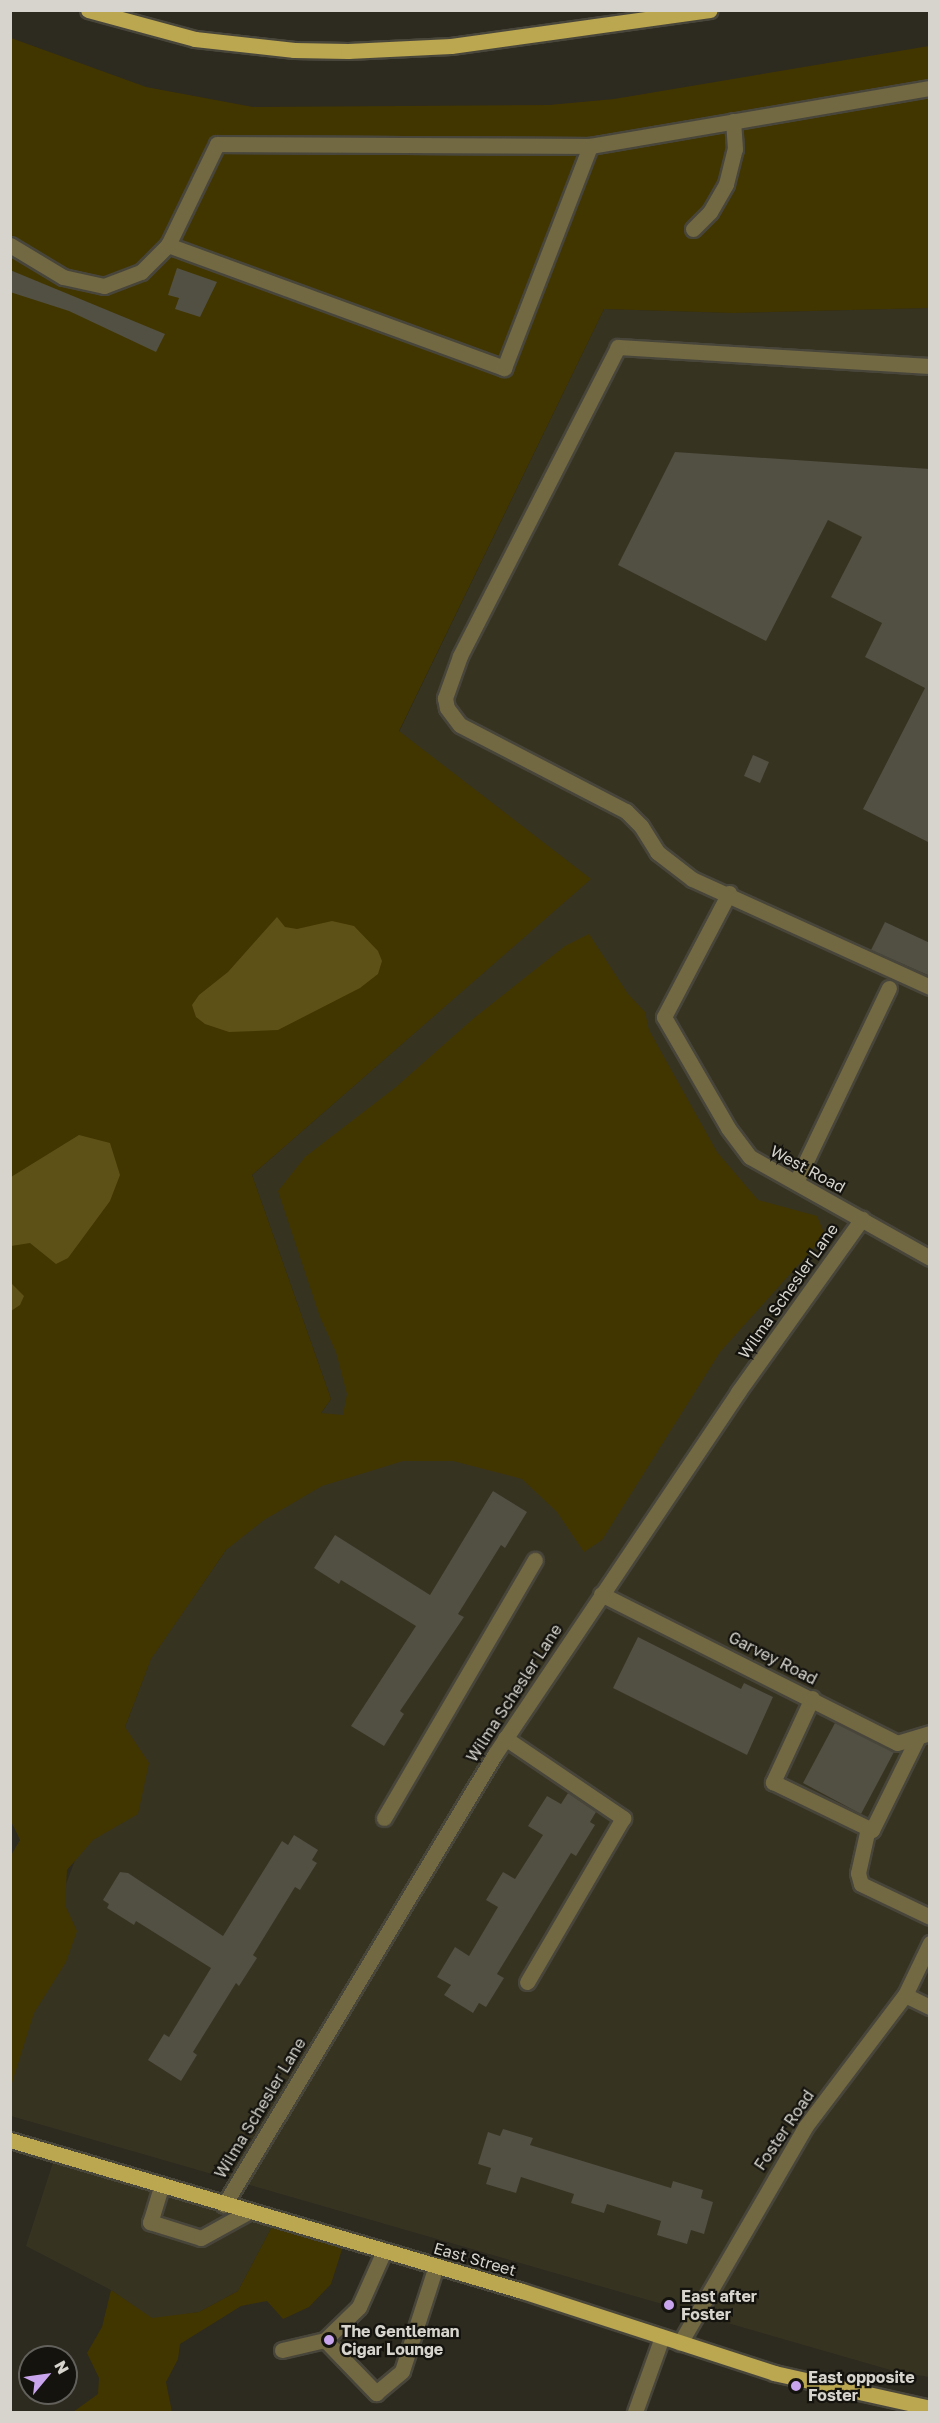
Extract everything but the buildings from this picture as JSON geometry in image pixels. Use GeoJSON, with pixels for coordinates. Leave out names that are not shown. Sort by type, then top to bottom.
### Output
{"type":"FeatureCollection","features":[{"type":"Feature","properties":{"kind":"main road"},"geometry":{"type":"LineString","coordinates":[[88,10],[195,39],[284,50],[348,51],[451,46],[710,10]]}},
{"type":"Feature","properties":{"kind":"main road","name":"East Street"},"geometry":{"type":"LineString","coordinates":[[10,2140],[161,2187],[436,2266],[774,2373],[930,2408]]}},
{"type":"Feature","properties":{"kind":"street"},"geometry":{"type":"LineString","coordinates":[[10,245],[63,277],[104,286],[141,272],[168,245],[217,144],[590,146],[930,88]]}},
{"type":"Feature","properties":{"kind":"street"},"geometry":{"type":"LineString","coordinates":[[693,229],[710,212],[726,184],[735,148],[733,121]]}},
{"type":"Feature","properties":{"kind":"street"},"geometry":{"type":"LineString","coordinates":[[168,245],[504,368],[590,146]]}},
{"type":"Feature","properties":{"kind":"street"},"geometry":{"type":"LineString","coordinates":[[930,366],[618,347],[447,684],[447,708],[460,725],[606,798],[641,826],[657,852],[671,866],[692,879],[729,893],[930,987]]}},
{"type":"Feature","properties":{"kind":"street","name":"West Road"},"geometry":{"type":"LineString","coordinates":[[729,893],[664,1017],[738,1143],[766,1169],[796,1182],[930,1258]]}},
{"type":"Feature","properties":{"kind":"street"},"geometry":{"type":"LineString","coordinates":[[796,1182],[889,988]]}},
{"type":"Feature","properties":{"kind":"street","name":"Wilma Schesler Lane"},"geometry":{"type":"LineString","coordinates":[[224,2205],[436,1846],[505,1738],[601,1594],[862,1218]]}},
{"type":"Feature","properties":{"kind":"street"},"geometry":{"type":"LineString","coordinates":[[384,1818],[535,1560]]}},
{"type":"Feature","properties":{"kind":"street","name":"Garvey Road"},"geometry":{"type":"LineString","coordinates":[[601,1594],[812,1698],[897,1743],[924,1735]]}},
{"type":"Feature","properties":{"kind":"street"},"geometry":{"type":"LineString","coordinates":[[812,1698],[773,1782],[872,1830],[924,1735]]}},
{"type":"Feature","properties":{"kind":"street"},"geometry":{"type":"LineString","coordinates":[[505,1738],[623,1818],[527,1982]]}},
{"type":"Feature","properties":{"kind":"street"},"geometry":{"type":"LineString","coordinates":[[868,1828],[858,1873],[861,1884],[930,1917]]}},
{"type":"Feature","properties":{"kind":"street","name":"Foster Road"},"geometry":{"type":"LineString","coordinates":[[680,2343],[805,2127],[905,1995],[930,1943]]}},
{"type":"Feature","properties":{"kind":"street"},"geometry":{"type":"LineString","coordinates":[[905,1995],[930,2007]]}},
{"type":"Feature","properties":{"kind":"street"},"geometry":{"type":"LineString","coordinates":[[161,2187],[150,2222],[201,2238],[248,2212]]}},
{"type":"Feature","properties":{"kind":"street"},"geometry":{"type":"LineString","coordinates":[[282,2350],[326,2340],[358,2307],[384,2251]]}},
{"type":"Feature","properties":{"kind":"street"},"geometry":{"type":"LineString","coordinates":[[326,2340],[376,2393],[402,2371],[436,2266]]}},
{"type":"Feature","properties":{"kind":"street"},"geometry":{"type":"LineString","coordinates":[[635,2412],[662,2337]]}},
{"type":"Feature","properties":{"kind":"shaded area"},"geometry":{"type":"Polygon","coordinates":[[[11,38],[146,87],[253,107],[549,105],[614,99],[929,46],[929,308],[733,313],[604,309],[399,731],[591,879],[252,1175],[331,1399],[321,1413],[343,1415],[347,1394],[336,1352],[320,1317],[278,1191],[305,1157],[396,1087],[474,1018],[565,946],[589,934],[628,994],[645,1012],[649,1030],[717,1152],[758,1200],[817,1216],[825,1235],[720,1352],[602,1540],[584,1552],[557,1512],[522,1479],[453,1461],[403,1461],[322,1486],[264,1520],[226,1550],[151,1659],[125,1727],[149,1763],[138,1814],[93,1840],[67,1870],[65,1905],[77,1931],[66,1962],[34,2013],[11,2086],[10,1857],[20,1840],[10,1819],[11,38]]]}},
{"type":"Feature","properties":{"kind":"shaded area"},"geometry":{"type":"Polygon","coordinates":[[[929,308],[929,2377],[894,2371],[11,2116],[10,2033],[151,1658],[331,1399],[252,1175],[590,879],[399,732],[604,309],[733,313],[929,308]]]}},
{"type":"Feature","properties":{"kind":"shaded area"},"geometry":{"type":"Polygon","coordinates":[[[277,917],[285,927],[297,929],[332,921],[354,926],[378,951],[382,961],[378,974],[360,988],[278,1030],[229,1032],[205,1024],[196,1017],[192,1005],[199,995],[228,972],[277,917]]]}},
{"type":"Feature","properties":{"kind":"shaded area"},"geometry":{"type":"Polygon","coordinates":[[[79,1135],[110,1143],[120,1175],[110,1201],[68,1258],[56,1264],[30,1243],[11,1246],[11,1177],[79,1135]]]}},
{"type":"Feature","properties":{"kind":"shaded area"},"geometry":{"type":"Polygon","coordinates":[[[10,1282],[24,1296],[20,1305],[11,1311],[10,1282]]]}},
{"type":"Feature","properties":{"kind":"shaded area"},"geometry":{"type":"Polygon","coordinates":[[[56,2153],[276,2219],[238,2291],[199,2312],[152,2319],[111,2290],[26,2246],[56,2153]]]}},
{"type":"Feature","properties":{"kind":"shaded area"},"geometry":{"type":"Polygon","coordinates":[[[276,2219],[344,2243],[331,2284],[309,2307],[283,2319],[267,2301],[241,2306],[180,2344],[178,2359],[166,2382],[172,2412],[73,2412],[98,2394],[99,2378],[87,2353],[102,2327],[111,2290],[152,2318],[199,2312],[238,2291],[276,2219]]]}},
{"type":"Feature","properties":{"kind":"place","name":"East after Foster"},"geometry":{"type":"Point","coordinates":[669,2305]}},
{"type":"Feature","properties":{"kind":"place","name":"The Gentleman Cigar Lounge"},"geometry":{"type":"Point","coordinates":[329,2340]}},
{"type":"Feature","properties":{"kind":"place","name":"East opposite Foster"},"geometry":{"type":"Point","coordinates":[796,2386]}}]}
